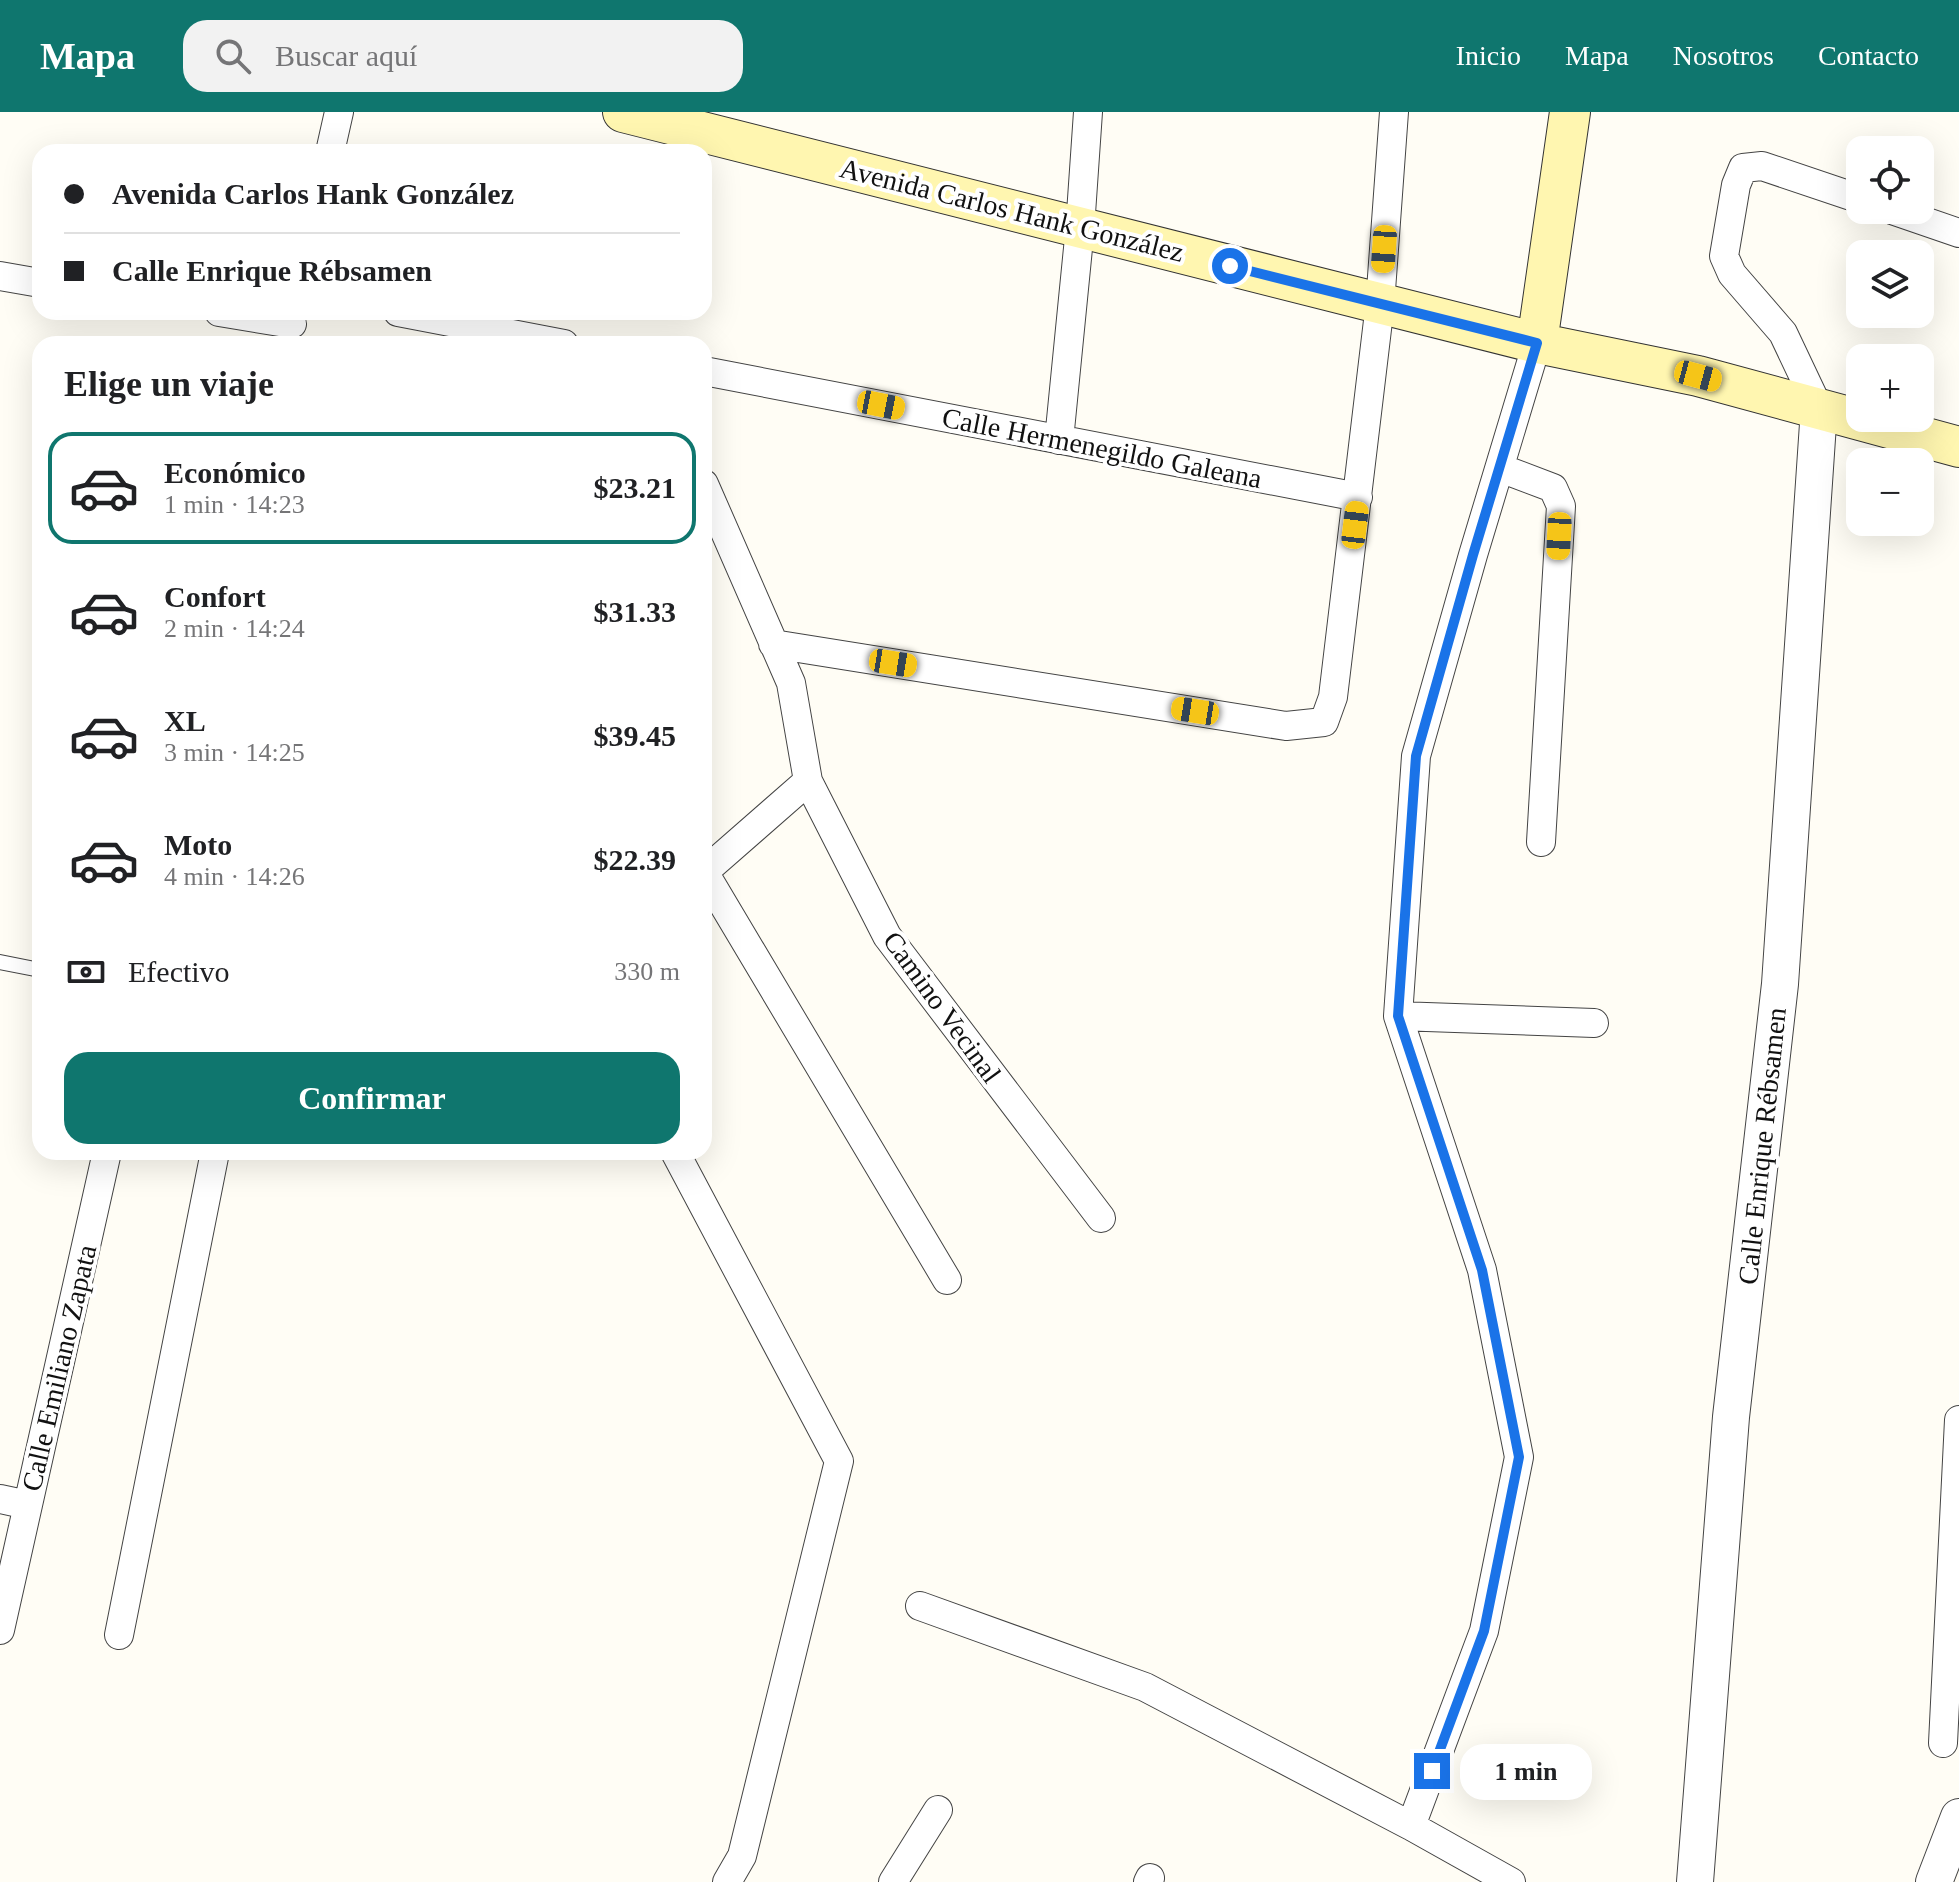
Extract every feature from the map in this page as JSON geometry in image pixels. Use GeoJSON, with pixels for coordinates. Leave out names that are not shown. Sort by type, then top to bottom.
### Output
{"type":"FeatureCollection","features":[{"type":"Feature","properties":{"kind":"main road","name":"Avenida Carlos Hank González"},"geometry":{"type":"LineString","coordinates":[[623,112],[683,119],[1080,228],[1537,343],[1698,376],[1959,447]]}},
{"type":"Feature","properties":{"kind":"main road"},"geometry":{"type":"LineString","coordinates":[[1537,343],[1570,112]]}},
{"type":"Feature","properties":{"kind":"street"},"geometry":{"type":"LineString","coordinates":[[332,144],[339,112]]}},
{"type":"Feature","properties":{"kind":"street"},"geometry":{"type":"LineString","coordinates":[[1059,440],[1088,112]]}},
{"type":"Feature","properties":{"kind":"street"},"geometry":{"type":"LineString","coordinates":[[773,644],[1286,726],[1324,722],[1333,697],[1358,497],[1380,304],[1394,112]]}},
{"type":"Feature","properties":{"kind":"street"},"geometry":{"type":"LineString","coordinates":[[1819,409],[1783,333],[1732,274],[1724,256],[1736,185],[1743,168],[1762,166],[1846,194]]}},
{"type":"Feature","properties":{"kind":"street"},"geometry":{"type":"LineString","coordinates":[[1933,224],[1959,233]]}},
{"type":"Feature","properties":{"kind":"street"},"geometry":{"type":"LineString","coordinates":[[0,276],[32,282]]}},
{"type":"Feature","properties":{"kind":"street"},"geometry":{"type":"LineString","coordinates":[[257,320],[291,327]]}},
{"type":"Feature","properties":{"kind":"street"},"geometry":{"type":"LineString","coordinates":[[440,320],[522,336]]}},
{"type":"Feature","properties":{"kind":"street"},"geometry":{"type":"LineString","coordinates":[[1411,1826],[1484,1631],[1519,1457],[1482,1270],[1398,1016],[1416,756],[1537,343]]}},
{"type":"Feature","properties":{"kind":"street","name":"Calle Hermenegildo Galeana"},"geometry":{"type":"LineString","coordinates":[[712,373],[1358,497]]}},
{"type":"Feature","properties":{"kind":"street","name":"Calle Enrique Rébsamen"},"geometry":{"type":"LineString","coordinates":[[1695,1882],[1731,1417],[1780,984],[1819,409]]}},
{"type":"Feature","properties":{"kind":"street"},"geometry":{"type":"LineString","coordinates":[[1500,468],[1553,488],[1561,506],[1541,842]]}},
{"type":"Feature","properties":{"kind":"street"},"geometry":{"type":"LineString","coordinates":[[712,503],[791,683],[808,781],[712,865]]}},
{"type":"Feature","properties":{"kind":"street","name":"Camino Vecinal"},"geometry":{"type":"LineString","coordinates":[[808,781],[887,936],[1101,1218]]}},
{"type":"Feature","properties":{"kind":"street"},"geometry":{"type":"LineString","coordinates":[[712,885],[947,1280]]}},
{"type":"Feature","properties":{"kind":"street"},"geometry":{"type":"LineString","coordinates":[[1398,1016],[1594,1023]]}},
{"type":"Feature","properties":{"kind":"street","name":"Calle Emiliano Zapata"},"geometry":{"type":"LineString","coordinates":[[0,1630],[105,1160]]}},
{"type":"Feature","properties":{"kind":"street"},"geometry":{"type":"LineString","coordinates":[[119,1635],[213,1160]]}},
{"type":"Feature","properties":{"kind":"street"},"geometry":{"type":"LineString","coordinates":[[679,1160],[839,1461],[742,1856],[727,1882]]}},
{"type":"Feature","properties":{"kind":"street"},"geometry":{"type":"LineString","coordinates":[[1943,1743],[1959,1420]]}},
{"type":"Feature","properties":{"kind":"street"},"geometry":{"type":"LineString","coordinates":[[0,1499],[28,1505]]}},
{"type":"Feature","properties":{"kind":"street"},"geometry":{"type":"LineString","coordinates":[[920,1606],[1145,1687],[1411,1826],[1511,1882]]}},
{"type":"Feature","properties":{"kind":"street"},"geometry":{"type":"LineString","coordinates":[[893,1882],[938,1810]]}},
{"type":"Feature","properties":{"kind":"street"},"geometry":{"type":"LineString","coordinates":[[1934,1882],[1959,1817]]}},
{"type":"Feature","properties":{"kind":"lane"},"geometry":{"type":"LineString","coordinates":[[0,962],[32,968]]}},
{"type":"Feature","properties":{"kind":"route"},"geometry":{"type":"LineString","coordinates":[[1230,266],[1537,343],[1416,756],[1398,1016],[1482,1270],[1519,1457],[1484,1631],[1432,1771]]}}]}
